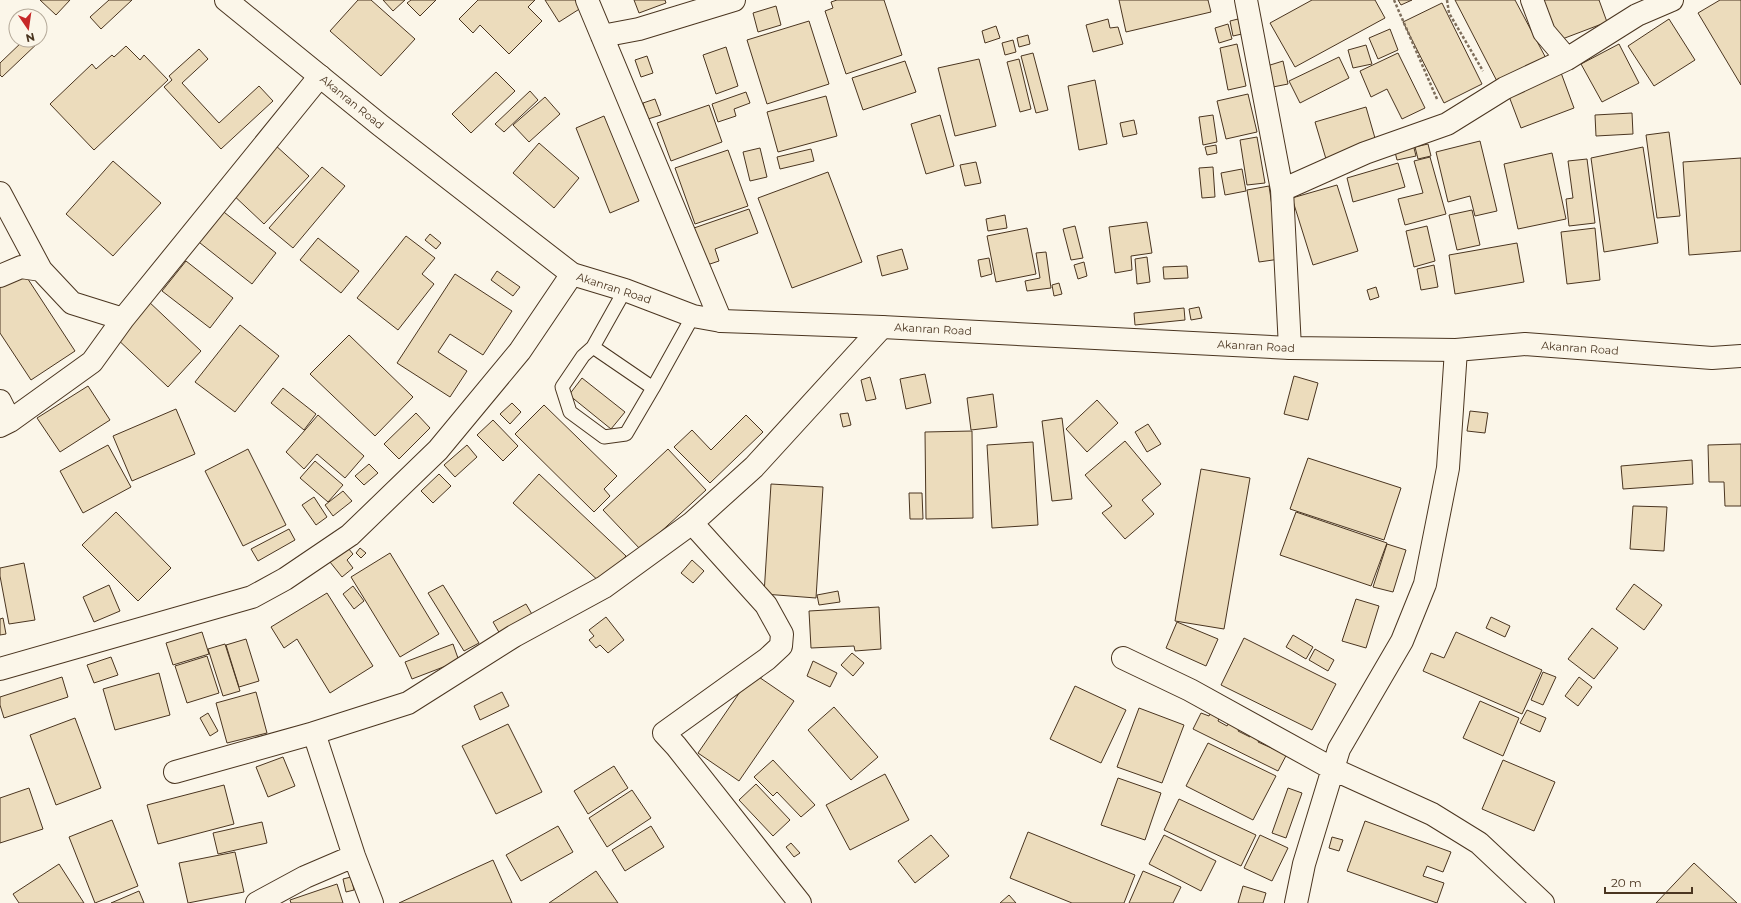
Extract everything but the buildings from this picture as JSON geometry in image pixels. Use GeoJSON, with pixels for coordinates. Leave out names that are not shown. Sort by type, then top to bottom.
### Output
{"type":"FeatureCollection","features":[{"type":"Feature","properties":{"kind":"street","name":"Akanran Road"},"geometry":{"type":"LineString","coordinates":[[226,0],[380,125],[572,274],[625,290],[693,316],[721,321],[882,327],[1290,348],[1456,350],[1525,344],[1712,358],[1741,356]]}},
{"type":"Feature","properties":{"kind":"street"},"geometry":{"type":"LineString","coordinates":[[587,0],[721,321]]}},
{"type":"Feature","properties":{"kind":"street"},"geometry":{"type":"LineString","coordinates":[[602,36],[639,29],[734,0]]}},
{"type":"Feature","properties":{"kind":"street"},"geometry":{"type":"LineString","coordinates":[[1246,0],[1282,190],[1290,348]]}},
{"type":"Feature","properties":{"kind":"street"},"geometry":{"type":"LineString","coordinates":[[1532,0],[1544,32],[1567,59]]}},
{"type":"Feature","properties":{"kind":"street"},"geometry":{"type":"LineString","coordinates":[[1282,190],[1365,152],[1447,124],[1493,97],[1505,88],[1567,59],[1634,7],[1672,0]]}},
{"type":"Feature","properties":{"kind":"street"},"geometry":{"type":"LineString","coordinates":[[0,401],[5,424],[92,362],[123,319],[320,76]]}},
{"type":"Feature","properties":{"kind":"street"},"geometry":{"type":"LineString","coordinates":[[0,193],[41,270],[72,303],[123,319]]}},
{"type":"Feature","properties":{"kind":"street"},"geometry":{"type":"LineString","coordinates":[[0,276],[21,267],[41,270]]}},
{"type":"Feature","properties":{"kind":"street"},"geometry":{"type":"LineString","coordinates":[[0,669],[252,597],[285,579],[350,535],[438,450],[520,351],[572,274]]}},
{"type":"Feature","properties":{"kind":"street"},"geometry":{"type":"LineString","coordinates":[[175,772],[314,733],[408,703],[514,636],[604,588],[692,523],[754,467],[882,327]]}},
{"type":"Feature","properties":{"kind":"street"},"geometry":{"type":"LineString","coordinates":[[1296,903],[1304,864],[1339,749],[1402,641],[1424,584],[1448,468],[1456,350]]}},
{"type":"Feature","properties":{"kind":"street"},"geometry":{"type":"LineString","coordinates":[[692,523],[766,605],[782,634],[781,646],[767,659],[664,734],[676,746],[796,902]]}},
{"type":"Feature","properties":{"kind":"street"},"geometry":{"type":"LineString","coordinates":[[1123,658],[1190,690],[1333,769],[1432,814],[1480,843],[1543,903]]}},
{"type":"Feature","properties":{"kind":"street"},"geometry":{"type":"LineString","coordinates":[[314,733],[354,856],[372,903]]}},
{"type":"Feature","properties":{"kind":"street"},"geometry":{"type":"LineString","coordinates":[[257,903],[305,877],[354,856]]}},
{"type":"Feature","properties":{"kind":"lane"},"geometry":{"type":"LineString","coordinates":[[625,290],[593,347],[583,356],[562,387],[570,412],[604,437],[626,434],[693,316]]}},
{"type":"Feature","properties":{"kind":"lane"},"geometry":{"type":"LineString","coordinates":[[593,347],[653,388]]}},
{"type":"Feature","properties":{"kind":"path"},"geometry":{"type":"LineString","coordinates":[[1394,0],[1447,124]]}},
{"type":"Feature","properties":{"kind":"path"},"geometry":{"type":"LineString","coordinates":[[1447,0],[1449,13],[1492,86],[1493,97]]}}]}
